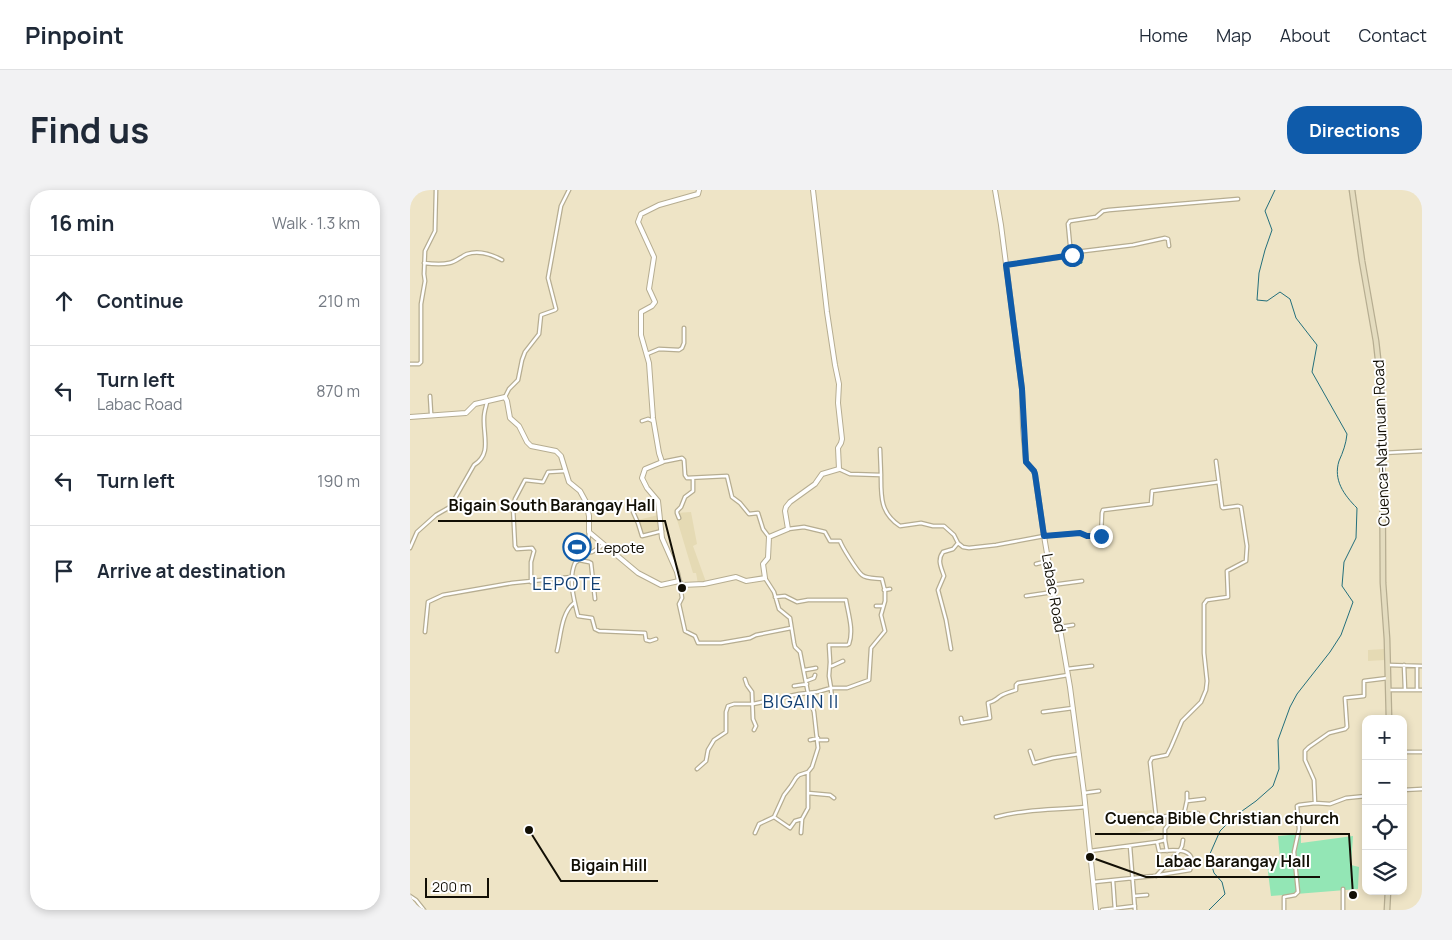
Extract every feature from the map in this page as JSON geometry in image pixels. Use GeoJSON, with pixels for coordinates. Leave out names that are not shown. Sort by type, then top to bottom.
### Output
{"type":"FeatureCollection","features":[{"type":"Feature","properties":{"kind":"main road","name":"Cuenca-Natunuan Road"},"geometry":{"type":"LineString","coordinates":[[1352,190],[1376,341],[1382,395],[1384,583],[1389,715]]}},
{"type":"Feature","properties":{"kind":"main road"},"geometry":{"type":"LineString","coordinates":[[1387,910],[1388,895]]}},
{"type":"Feature","properties":{"kind":"street"},"geometry":{"type":"LineString","coordinates":[[410,364],[419,364],[421,362],[425,251],[435,231],[436,190]]}},
{"type":"Feature","properties":{"kind":"street"},"geometry":{"type":"LineString","coordinates":[[569,190],[561,206],[548,278],[556,310],[541,314],[539,334],[525,352],[518,380],[505,397],[510,418],[519,426],[527,442],[531,446],[556,451],[561,456],[569,482],[580,490],[586,502],[589,516],[588,546],[580,550],[579,560],[575,563],[572,577],[574,603],[578,616],[592,618],[594,627],[597,630],[644,633],[646,640],[650,642],[656,639]]}},
{"type":"Feature","properties":{"kind":"street"},"geometry":{"type":"LineString","coordinates":[[662,462],[659,455],[654,422],[647,354],[641,338],[640,314],[642,310],[652,306],[655,302],[650,289],[654,260],[653,253],[638,225],[638,219],[641,214],[658,205],[698,194],[699,190]]}},
{"type":"Feature","properties":{"kind":"street"},"geometry":{"type":"LineString","coordinates":[[813,190],[827,312],[839,384],[838,408],[842,439],[838,448],[839,469]]}},
{"type":"Feature","properties":{"kind":"street","name":"Labac Road"},"geometry":{"type":"LineString","coordinates":[[995,190],[1022,389],[1026,462],[1035,474],[1073,708],[1086,807],[1096,910]]}},
{"type":"Feature","properties":{"kind":"street"},"geometry":{"type":"LineString","coordinates":[[1074,253],[1070,245],[1068,224],[1070,221],[1096,217],[1103,211],[1109,210],[1238,199]]}},
{"type":"Feature","properties":{"kind":"street"},"geometry":{"type":"LineString","coordinates":[[1006,265],[1071,256],[1074,253],[1133,245],[1165,238],[1168,239],[1169,246]]}},
{"type":"Feature","properties":{"kind":"street"},"geometry":{"type":"LineString","coordinates":[[424,263],[449,263],[457,261],[466,254],[477,253],[491,254],[502,260]]}},
{"type":"Feature","properties":{"kind":"street"},"geometry":{"type":"LineString","coordinates":[[647,354],[659,349],[678,350],[682,348],[684,346],[684,328]]}},
{"type":"Feature","properties":{"kind":"street"},"geometry":{"type":"LineString","coordinates":[[430,396],[433,416]]}},
{"type":"Feature","properties":{"kind":"street"},"geometry":{"type":"LineString","coordinates":[[410,417],[466,414],[475,404],[505,397]]}},
{"type":"Feature","properties":{"kind":"street"},"geometry":{"type":"LineString","coordinates":[[410,548],[418,532],[436,515],[450,507],[474,466],[482,458],[486,446],[484,417],[488,400]]}},
{"type":"Feature","properties":{"kind":"street"},"geometry":{"type":"LineString","coordinates":[[642,421],[648,419],[654,422]]}},
{"type":"Feature","properties":{"kind":"street"},"geometry":{"type":"LineString","coordinates":[[880,449],[883,505],[886,513],[894,522],[902,527],[921,522],[934,527],[944,526],[954,535],[958,543],[964,547],[996,545],[1044,536],[1080,533],[1087,536],[1101,536],[1102,513],[1104,510],[1151,504],[1152,491],[1219,482]]}},
{"type":"Feature","properties":{"kind":"street"},"geometry":{"type":"LineString","coordinates":[[1383,454],[1422,451]]}},
{"type":"Feature","properties":{"kind":"street"},"geometry":{"type":"LineString","coordinates":[[791,628],[722,643],[698,643],[693,635],[685,631],[679,604],[682,598],[680,583],[663,542],[658,501],[647,488],[642,478],[645,469],[662,462],[682,458],[684,460],[686,477],[694,479],[727,476],[732,497],[749,514],[758,514],[763,529],[769,537],[768,558],[763,564],[765,578],[779,609],[790,618],[795,647],[800,652],[808,693],[814,712],[818,739],[818,749],[808,772],[808,810],[802,819],[801,833]]}},
{"type":"Feature","properties":{"kind":"street"},"geometry":{"type":"LineString","coordinates":[[1198,813],[1156,816],[1150,759],[1167,755],[1182,721],[1205,694],[1207,681],[1204,653],[1204,604],[1207,600],[1228,597],[1228,570],[1246,561],[1247,546],[1241,507],[1222,508],[1216,460]]}},
{"type":"Feature","properties":{"kind":"street"},"geometry":{"type":"LineString","coordinates":[[788,529],[786,507],[815,484],[822,474],[839,469],[850,474],[881,475]]}},
{"type":"Feature","properties":{"kind":"street"},"geometry":{"type":"LineString","coordinates":[[531,582],[531,562],[534,551],[532,548],[517,549],[515,546],[514,503],[525,480],[543,482],[548,472],[566,471]]}},
{"type":"Feature","properties":{"kind":"street"},"geometry":{"type":"LineString","coordinates":[[680,518],[677,511],[685,497],[693,491],[694,479]]}},
{"type":"Feature","properties":{"kind":"street"},"geometry":{"type":"LineString","coordinates":[[630,505],[642,536],[662,531]]}},
{"type":"Feature","properties":{"kind":"street"},"geometry":{"type":"LineString","coordinates":[[697,769],[706,761],[708,750],[714,740],[726,732],[726,712],[728,706],[733,704],[753,704],[831,688],[847,688],[869,680],[871,648],[885,631],[882,615],[885,601],[882,579],[868,578],[862,575],[844,550],[840,541],[831,541],[825,532],[804,527],[788,529],[769,537]]}},
{"type":"Feature","properties":{"kind":"street"},"geometry":{"type":"LineString","coordinates":[[588,532],[638,573],[658,585],[680,583],[688,586],[736,577],[746,581],[765,578]]}},
{"type":"Feature","properties":{"kind":"street"},"geometry":{"type":"LineString","coordinates":[[950,648],[946,620],[938,590],[944,576],[940,567],[940,559],[943,552],[953,549],[958,543]]}},
{"type":"Feature","properties":{"kind":"street"},"geometry":{"type":"LineString","coordinates":[[580,553],[592,552],[603,545]]}},
{"type":"Feature","properties":{"kind":"street"},"geometry":{"type":"LineString","coordinates":[[579,560],[590,563],[595,599]]}},
{"type":"Feature","properties":{"kind":"street"},"geometry":{"type":"LineString","coordinates":[[1036,564],[1048,561]]}},
{"type":"Feature","properties":{"kind":"street"},"geometry":{"type":"LineString","coordinates":[[424,632],[427,604],[429,601],[443,595],[506,584],[572,577]]}},
{"type":"Feature","properties":{"kind":"street"},"geometry":{"type":"LineString","coordinates":[[1052,585],[1082,581]]}},
{"type":"Feature","properties":{"kind":"street"},"geometry":{"type":"LineString","coordinates":[[884,590],[890,589]]}},
{"type":"Feature","properties":{"kind":"street"},"geometry":{"type":"LineString","coordinates":[[1026,596],[1053,592]]}},
{"type":"Feature","properties":{"kind":"street"},"geometry":{"type":"LineString","coordinates":[[775,597],[785,596],[796,602],[808,600],[846,600],[851,628],[850,644],[829,645],[829,676],[833,699]]}},
{"type":"Feature","properties":{"kind":"street"},"geometry":{"type":"LineString","coordinates":[[557,651],[564,619],[574,603]]}},
{"type":"Feature","properties":{"kind":"street"},"geometry":{"type":"LineString","coordinates":[[876,606],[883,606]]}},
{"type":"Feature","properties":{"kind":"street"},"geometry":{"type":"LineString","coordinates":[[1060,627],[1074,625]]}},
{"type":"Feature","properties":{"kind":"street"},"geometry":{"type":"LineString","coordinates":[[830,666],[842,661]]}},
{"type":"Feature","properties":{"kind":"street"},"geometry":{"type":"LineString","coordinates":[[1387,665],[1422,666]]}},
{"type":"Feature","properties":{"kind":"street"},"geometry":{"type":"LineString","coordinates":[[1404,665],[1405,690]]}},
{"type":"Feature","properties":{"kind":"street"},"geometry":{"type":"LineString","coordinates":[[960,718],[962,723],[990,718],[988,703],[995,701],[1005,693],[1016,690],[1018,683],[1092,666]]}},
{"type":"Feature","properties":{"kind":"street"},"geometry":{"type":"LineString","coordinates":[[1416,666],[1417,690]]}},
{"type":"Feature","properties":{"kind":"street"},"geometry":{"type":"LineString","coordinates":[[804,670],[816,668]]}},
{"type":"Feature","properties":{"kind":"street"},"geometry":{"type":"LineString","coordinates":[[794,686],[806,683],[814,678],[815,675]]}},
{"type":"Feature","properties":{"kind":"street"},"geometry":{"type":"LineString","coordinates":[[1315,802],[1314,780],[1305,760],[1305,751],[1329,733],[1347,727],[1345,698],[1364,696],[1364,681],[1388,678]]}},
{"type":"Feature","properties":{"kind":"street"},"geometry":{"type":"LineString","coordinates":[[745,679],[747,686],[752,692],[753,719],[756,726],[754,730]]}},
{"type":"Feature","properties":{"kind":"street"},"geometry":{"type":"LineString","coordinates":[[1388,690],[1422,690]]}},
{"type":"Feature","properties":{"kind":"street"},"geometry":{"type":"LineString","coordinates":[[1044,712],[1073,708]]}},
{"type":"Feature","properties":{"kind":"street"},"geometry":{"type":"LineString","coordinates":[[810,740],[827,740]]}},
{"type":"Feature","properties":{"kind":"street"},"geometry":{"type":"LineString","coordinates":[[1030,751],[1034,763],[1079,754]]}},
{"type":"Feature","properties":{"kind":"street"},"geometry":{"type":"LineString","coordinates":[[1407,752],[1422,752]]}},
{"type":"Feature","properties":{"kind":"street"},"geometry":{"type":"LineString","coordinates":[[755,833],[759,824],[774,816],[784,795],[796,778],[808,772]]}},
{"type":"Feature","properties":{"kind":"street"},"geometry":{"type":"LineString","coordinates":[[1407,790],[1422,789]]}},
{"type":"Feature","properties":{"kind":"street"},"geometry":{"type":"LineString","coordinates":[[1084,793],[1098,791]]}},
{"type":"Feature","properties":{"kind":"street"},"geometry":{"type":"LineString","coordinates":[[808,793],[830,795],[834,798]]}},
{"type":"Feature","properties":{"kind":"street"},"geometry":{"type":"LineString","coordinates":[[1184,814],[1187,793]]}},
{"type":"Feature","properties":{"kind":"street"},"geometry":{"type":"LineString","coordinates":[[1284,910],[1284,897],[1295,895],[1298,892],[1294,852],[1299,829],[1297,806],[1315,802],[1330,804],[1346,798],[1362,796]]}},
{"type":"Feature","properties":{"kind":"street"},"geometry":{"type":"LineString","coordinates":[[1187,801],[1204,799]]}},
{"type":"Feature","properties":{"kind":"street"},"geometry":{"type":"LineString","coordinates":[[996,817],[1026,811],[1086,807]]}},
{"type":"Feature","properties":{"kind":"street"},"geometry":{"type":"LineString","coordinates":[[1192,814],[1192,820]]}},
{"type":"Feature","properties":{"kind":"street"},"geometry":{"type":"LineString","coordinates":[[774,816],[790,828],[795,821],[802,819]]}},
{"type":"Feature","properties":{"kind":"street"},"geometry":{"type":"LineString","coordinates":[[1167,851],[1165,830],[1168,825],[1168,816]]}},
{"type":"Feature","properties":{"kind":"street"},"geometry":{"type":"LineString","coordinates":[[1090,851],[1165,840]]}},
{"type":"Feature","properties":{"kind":"street"},"geometry":{"type":"LineString","coordinates":[[1156,876],[1180,850],[1183,840]]}},
{"type":"Feature","properties":{"kind":"street"},"geometry":{"type":"LineString","coordinates":[[1094,882],[1133,879],[1190,870],[1192,861],[1188,852],[1180,850],[1159,851],[1157,842]]}},
{"type":"Feature","properties":{"kind":"street"},"geometry":{"type":"LineString","coordinates":[[1102,910],[1135,908],[1130,846]]}},
{"type":"Feature","properties":{"kind":"street"},"geometry":{"type":"LineString","coordinates":[[1113,881],[1115,909]]}},
{"type":"Feature","properties":{"kind":"street"},"geometry":{"type":"LineString","coordinates":[[1343,889],[1343,910]]}},
{"type":"Feature","properties":{"kind":"street"},"geometry":{"type":"LineString","coordinates":[[1134,896],[1147,895]]}},
{"type":"Feature","properties":{"kind":"street"},"geometry":{"type":"LineString","coordinates":[[410,896],[424,910]]}},
{"type":"Feature","properties":{"kind":"shaded area"},"geometry":{"type":"Polygon","coordinates":[[[691,512],[697,544],[693,546],[706,582],[698,584],[675,513],[691,512]]]}},
{"type":"Feature","properties":{"kind":"shaded area"},"geometry":{"type":"Polygon","coordinates":[[[658,515],[661,531],[642,535],[638,520],[658,515]]]}},
{"type":"Feature","properties":{"kind":"shaded area"},"geometry":{"type":"Polygon","coordinates":[[[1385,649],[1385,660],[1368,661],[1368,650],[1385,649]]]}},
{"type":"Feature","properties":{"kind":"shaded area"},"geometry":{"type":"Polygon","coordinates":[[[1152,810],[1154,830],[1130,834],[1129,812],[1152,810]]]}},
{"type":"Feature","properties":{"kind":"green space"},"geometry":{"type":"Polygon","coordinates":[[[1301,834],[1301,843],[1353,836],[1351,865],[1359,867],[1358,889],[1271,896],[1267,864],[1280,859],[1278,836],[1301,834]]]}},
{"type":"Feature","properties":{"kind":"water"},"geometry":{"type":"Polygon","coordinates":[[[1079,254],[1081,255],[1082,263],[1070,265],[1068,263],[1068,259],[1079,254]]]}},
{"type":"Feature","properties":{"kind":"waterway"},"geometry":{"type":"LineString","coordinates":[[1209,910],[1225,894],[1222,882],[1214,873],[1209,856],[1220,831],[1235,816],[1273,786],[1279,769],[1278,740],[1290,707],[1297,694],[1341,635],[1353,602],[1342,586],[1344,562],[1356,538],[1357,508],[1344,492],[1337,475],[1347,434],[1312,372],[1317,345],[1296,318],[1290,299],[1280,292],[1267,301],[1257,300],[1259,273],[1272,230],[1265,211],[1275,190]]}},
{"type":"Feature","properties":{"kind":"place","name":"Lepote"},"geometry":{"type":"Point","coordinates":[577,547]}},
{"type":"Feature","properties":{"kind":"place","name":"Bigain South Barangay Hall"},"geometry":{"type":"Point","coordinates":[682,588]}},
{"type":"Feature","properties":{"kind":"place","name":"Bigain Hill"},"geometry":{"type":"Point","coordinates":[529,830]}},
{"type":"Feature","properties":{"kind":"place","name":"Labac Barangay Hall"},"geometry":{"type":"Point","coordinates":[1090,857]}},
{"type":"Feature","properties":{"kind":"place","name":"Cuenca Bible Christian church"},"geometry":{"type":"Point","coordinates":[1353,895]}},
{"type":"Feature","properties":{"kind":"district","name":"LEPOTE"},"geometry":{"type":"Point","coordinates":[567,583]}},
{"type":"Feature","properties":{"kind":"district","name":"BIGAIN II"},"geometry":{"type":"Point","coordinates":[801,701]}},
{"type":"Feature","properties":{"kind":"route"},"geometry":{"type":"LineString","coordinates":[[1072,255],[1006,265],[1022,389],[1026,462],[1035,474],[1044,536],[1080,533],[1087,536],[1101,536]]}}]}
